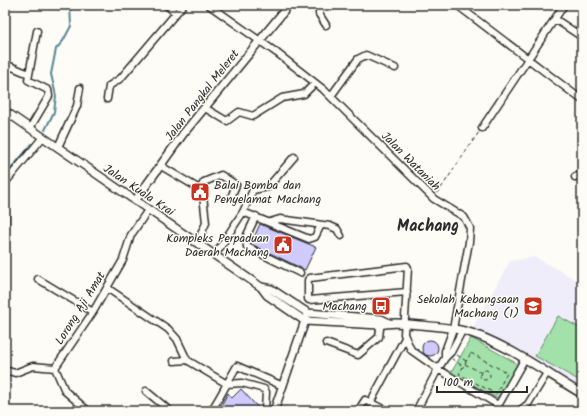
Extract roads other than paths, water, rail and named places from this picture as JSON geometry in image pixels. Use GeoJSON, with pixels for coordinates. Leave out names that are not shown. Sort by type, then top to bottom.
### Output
{"type":"FeatureCollection","features":[{"type":"Feature","properties":{"kind":"main road","name":"Jalan Pangkal Meleret"},"geometry":{"type":"LineString","coordinates":[[135,201],[205,108],[289,5]]}},
{"type":"Feature","properties":{"kind":"main road","name":"Jalan Kuala Krai"},"geometry":{"type":"LineString","coordinates":[[5,111],[261,287],[267,295],[305,321]]}},
{"type":"Feature","properties":{"kind":"main road","name":"Jalan Kuala Krai"},"geometry":{"type":"LineString","coordinates":[[261,287],[271,289],[308,313]]}},
{"type":"Feature","properties":{"kind":"main road"},"geometry":{"type":"LineString","coordinates":[[274,411],[308,313],[462,331],[484,338],[582,394]]}},
{"type":"Feature","properties":{"kind":"main road"},"geometry":{"type":"LineString","coordinates":[[305,321],[383,322]]}},
{"type":"Feature","properties":{"kind":"street"},"geometry":{"type":"LineString","coordinates":[[166,5],[176,13]]}},
{"type":"Feature","properties":{"kind":"street"},"geometry":{"type":"LineString","coordinates":[[107,99],[109,86],[121,78],[183,5]]}},
{"type":"Feature","properties":{"kind":"street","name":"Jalan Wataniah"},"geometry":{"type":"LineString","coordinates":[[209,5],[259,40],[331,96],[434,199],[464,217],[470,228],[453,329],[445,351],[448,356]]}},
{"type":"Feature","properties":{"kind":"street"},"geometry":{"type":"LineString","coordinates":[[319,5],[319,14],[326,24]]}},
{"type":"Feature","properties":{"kind":"street"},"geometry":{"type":"LineString","coordinates":[[457,5],[529,58],[582,100]]}},
{"type":"Feature","properties":{"kind":"street"},"geometry":{"type":"LineString","coordinates":[[482,128],[564,5]]}},
{"type":"Feature","properties":{"kind":"street"},"geometry":{"type":"LineString","coordinates":[[555,19],[582,36]]}},
{"type":"Feature","properties":{"kind":"street"},"geometry":{"type":"LineString","coordinates":[[30,128],[47,100],[49,93],[48,90],[28,81],[37,31]]}},
{"type":"Feature","properties":{"kind":"street"},"geometry":{"type":"LineString","coordinates":[[331,96],[358,59],[366,55],[396,68]]}},
{"type":"Feature","properties":{"kind":"street"},"geometry":{"type":"LineString","coordinates":[[5,64],[30,74]]}},
{"type":"Feature","properties":{"kind":"street"},"geometry":{"type":"LineString","coordinates":[[205,108],[227,121],[238,112],[253,116],[282,98],[295,97],[304,94],[315,83]]}},
{"type":"Feature","properties":{"kind":"street"},"geometry":{"type":"LineString","coordinates":[[58,147],[77,106],[80,88]]}},
{"type":"Feature","properties":{"kind":"street"},"geometry":{"type":"LineString","coordinates":[[5,182],[43,137]]}},
{"type":"Feature","properties":{"kind":"street"},"geometry":{"type":"LineString","coordinates":[[215,255],[243,212],[253,190],[268,187],[294,157]]}},
{"type":"Feature","properties":{"kind":"street"},"geometry":{"type":"LineString","coordinates":[[161,166],[200,189],[203,195],[206,225],[197,243]]}},
{"type":"Feature","properties":{"kind":"street"},"geometry":{"type":"LineString","coordinates":[[575,177],[582,174]]}},
{"type":"Feature","properties":{"kind":"street"},"geometry":{"type":"LineString","coordinates":[[200,189],[204,182],[221,175],[236,185],[232,195]]}},
{"type":"Feature","properties":{"kind":"street","name":"Lorong Aji Amat"},"geometry":{"type":"LineString","coordinates":[[55,368],[93,312],[123,260],[131,235],[148,210]]}},
{"type":"Feature","properties":{"kind":"street"},"geometry":{"type":"LineString","coordinates":[[5,212],[5,249]]}},
{"type":"Feature","properties":{"kind":"street"},"geometry":{"type":"LineString","coordinates":[[243,212],[256,216],[309,239],[315,237],[321,225]]}},
{"type":"Feature","properties":{"kind":"street"},"geometry":{"type":"LineString","coordinates":[[256,216],[246,237],[248,247],[300,273]]}},
{"type":"Feature","properties":{"kind":"street"},"geometry":{"type":"LineString","coordinates":[[270,222],[280,218],[334,227],[340,236]]}},
{"type":"Feature","properties":{"kind":"street"},"geometry":{"type":"LineString","coordinates":[[370,402],[405,338],[406,324],[408,268],[405,266],[310,278],[308,280],[309,300],[407,292]]}},
{"type":"Feature","properties":{"kind":"street"},"geometry":{"type":"LineString","coordinates":[[38,279],[93,312]]}},
{"type":"Feature","properties":{"kind":"street"},"geometry":{"type":"LineString","coordinates":[[107,288],[166,327],[180,343],[187,360]]}},
{"type":"Feature","properties":{"kind":"street"},"geometry":{"type":"LineString","coordinates":[[326,343],[358,356],[377,340],[383,322]]}},
{"type":"Feature","properties":{"kind":"street"},"geometry":{"type":"LineString","coordinates":[[416,411],[438,369],[448,356],[462,331]]}},
{"type":"Feature","properties":{"kind":"street"},"geometry":{"type":"LineString","coordinates":[[405,338],[415,354],[476,391],[496,408],[524,360]]}},
{"type":"Feature","properties":{"kind":"street"},"geometry":{"type":"LineString","coordinates":[[174,360],[187,360],[227,384],[245,383],[265,390],[265,411]]}},
{"type":"Feature","properties":{"kind":"street"},"geometry":{"type":"LineString","coordinates":[[5,370],[15,373],[33,366],[55,368],[65,391],[88,411]]}},
{"type":"Feature","properties":{"kind":"street"},"geometry":{"type":"LineString","coordinates":[[211,411],[226,390],[227,384],[238,366],[282,386]]}},
{"type":"Feature","properties":{"kind":"street"},"geometry":{"type":"LineString","coordinates":[[519,411],[528,404],[547,373]]}},
{"type":"Feature","properties":{"kind":"street"},"geometry":{"type":"LineString","coordinates":[[146,391],[170,411]]}},
{"type":"Feature","properties":{"kind":"street"},"geometry":{"type":"LineString","coordinates":[[358,411],[364,401],[370,402],[387,411]]}},
{"type":"Feature","properties":{"kind":"waterway"},"geometry":{"type":"LineString","coordinates":[[45,130],[54,112],[56,96],[51,74],[56,49],[63,41],[71,26],[70,5]]}},
{"type":"Feature","properties":{"kind":"waterway"},"geometry":{"type":"LineString","coordinates":[[5,176],[32,144]]}},
{"type":"Feature","properties":{"kind":"place","name":"Balai Bomba dan Penyelamat Machang"},"geometry":{"type":"Point","coordinates":[200,192]}},
{"type":"Feature","properties":{"kind":"place","name":"Kompleks Perpaduan Daerah Machang"},"geometry":{"type":"Point","coordinates":[283,245]}},
{"type":"Feature","properties":{"kind":"place","name":"Machang"},"geometry":{"type":"Point","coordinates":[381,306]}},
{"type":"Feature","properties":{"kind":"place","name":"Sekolah Kebangsaan Machang (1)"},"geometry":{"type":"Point","coordinates":[533,306]}},
{"type":"Feature","properties":{"kind":"district","name":"Machang"},"geometry":{"type":"Point","coordinates":[428,225]}}]}
